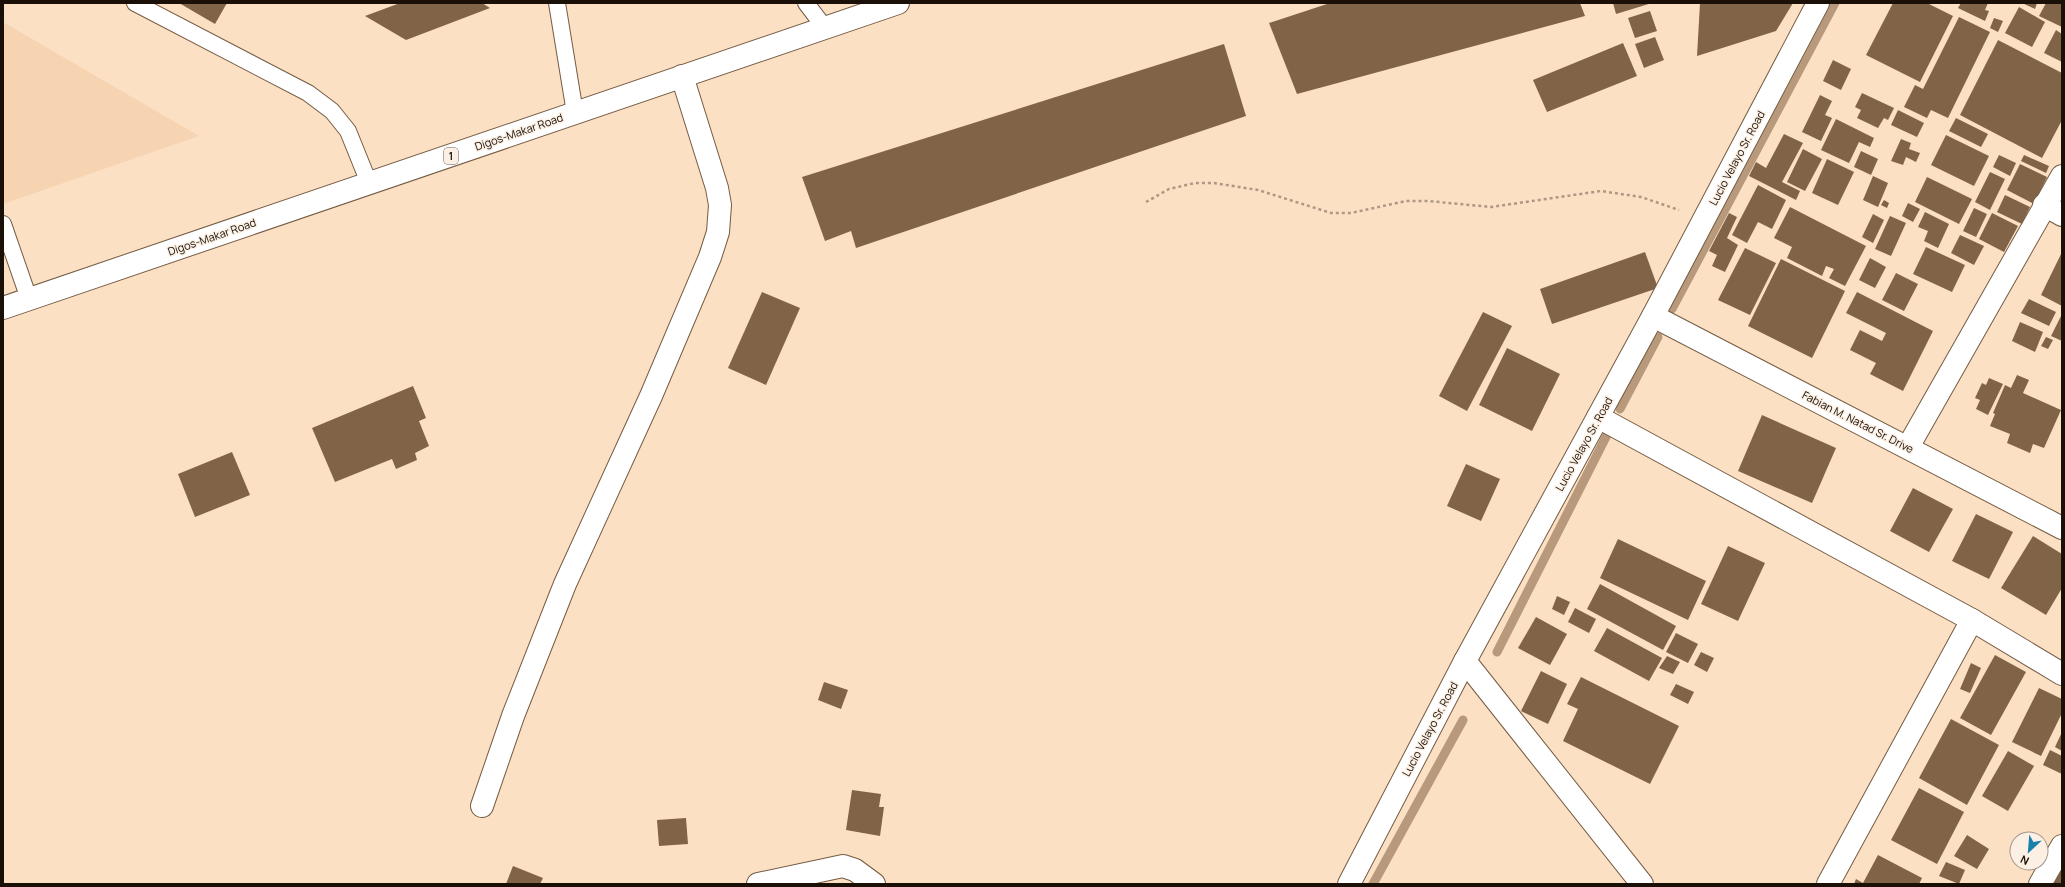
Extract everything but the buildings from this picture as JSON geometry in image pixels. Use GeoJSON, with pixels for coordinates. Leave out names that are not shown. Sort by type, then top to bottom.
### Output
{"type":"FeatureCollection","features":[{"type":"Feature","properties":{"kind":"street","name":"Digos-Makar Road"},"geometry":{"type":"LineString","coordinates":[[3,308],[898,3]]}},
{"type":"Feature","properties":{"kind":"street","name":"Lucio Velayo Sr. Road"},"geometry":{"type":"LineString","coordinates":[[1349,884],[1466,661],[1653,316],[1818,3]]}},
{"type":"Feature","properties":{"kind":"street"},"geometry":{"type":"LineString","coordinates":[[482,806],[513,716],[565,584],[650,396],[710,257],[718,232],[720,206],[717,188],[682,76]]}},
{"type":"Feature","properties":{"kind":"street"},"geometry":{"type":"LineString","coordinates":[[1908,447],[2053,210],[2062,176]]}},
{"type":"Feature","properties":{"kind":"street","name":"Fabian M. Natad Sr. Drive"},"geometry":{"type":"LineString","coordinates":[[1653,316],[2062,528]]}},
{"type":"Feature","properties":{"kind":"street"},"geometry":{"type":"LineString","coordinates":[[1598,417],[1972,620],[2062,674]]}},
{"type":"Feature","properties":{"kind":"street"},"geometry":{"type":"LineString","coordinates":[[1828,884],[1972,620]]}},
{"type":"Feature","properties":{"kind":"street"},"geometry":{"type":"LineString","coordinates":[[1466,661],[1642,884]]}},
{"type":"Feature","properties":{"kind":"street"},"geometry":{"type":"LineString","coordinates":[[2040,884],[2062,846]]}},
{"type":"Feature","properties":{"kind":"street"},"geometry":{"type":"LineString","coordinates":[[758,884],[843,866],[855,870],[874,884]]}},
{"type":"Feature","properties":{"kind":"lane"},"geometry":{"type":"LineString","coordinates":[[135,3],[308,93],[332,111],[348,131],[369,183]]}},
{"type":"Feature","properties":{"kind":"lane"},"geometry":{"type":"LineString","coordinates":[[556,3],[575,113]]}},
{"type":"Feature","properties":{"kind":"lane"},"geometry":{"type":"LineString","coordinates":[[806,3],[825,28]]}},
{"type":"Feature","properties":{"kind":"lane"},"geometry":{"type":"LineString","coordinates":[[3,224],[29,299]]}},
{"type":"Feature","properties":{"kind":"path"},"geometry":{"type":"LineString","coordinates":[[1146,202],[1169,189],[1195,183],[1214,183],[1258,190],[1331,213],[1352,213],[1406,202],[1428,201],[1491,207],[1601,191],[1641,196],[1667,205],[1703,222]]}},
{"type":"Feature","properties":{"kind":"shaded area"},"geometry":{"type":"Polygon","coordinates":[[[3,22],[199,136],[3,204],[3,22]]]}},
{"type":"Feature","properties":{"kind":"waterway"},"geometry":{"type":"LineString","coordinates":[[1672,309],[1835,3]]}},
{"type":"Feature","properties":{"kind":"waterway"},"geometry":{"type":"LineString","coordinates":[[1620,409],[1658,337]]}},
{"type":"Feature","properties":{"kind":"waterway"},"geometry":{"type":"LineString","coordinates":[[1497,652],[1607,435]]}},
{"type":"Feature","properties":{"kind":"waterway"},"geometry":{"type":"LineString","coordinates":[[1373,884],[1463,720]]}}]}
